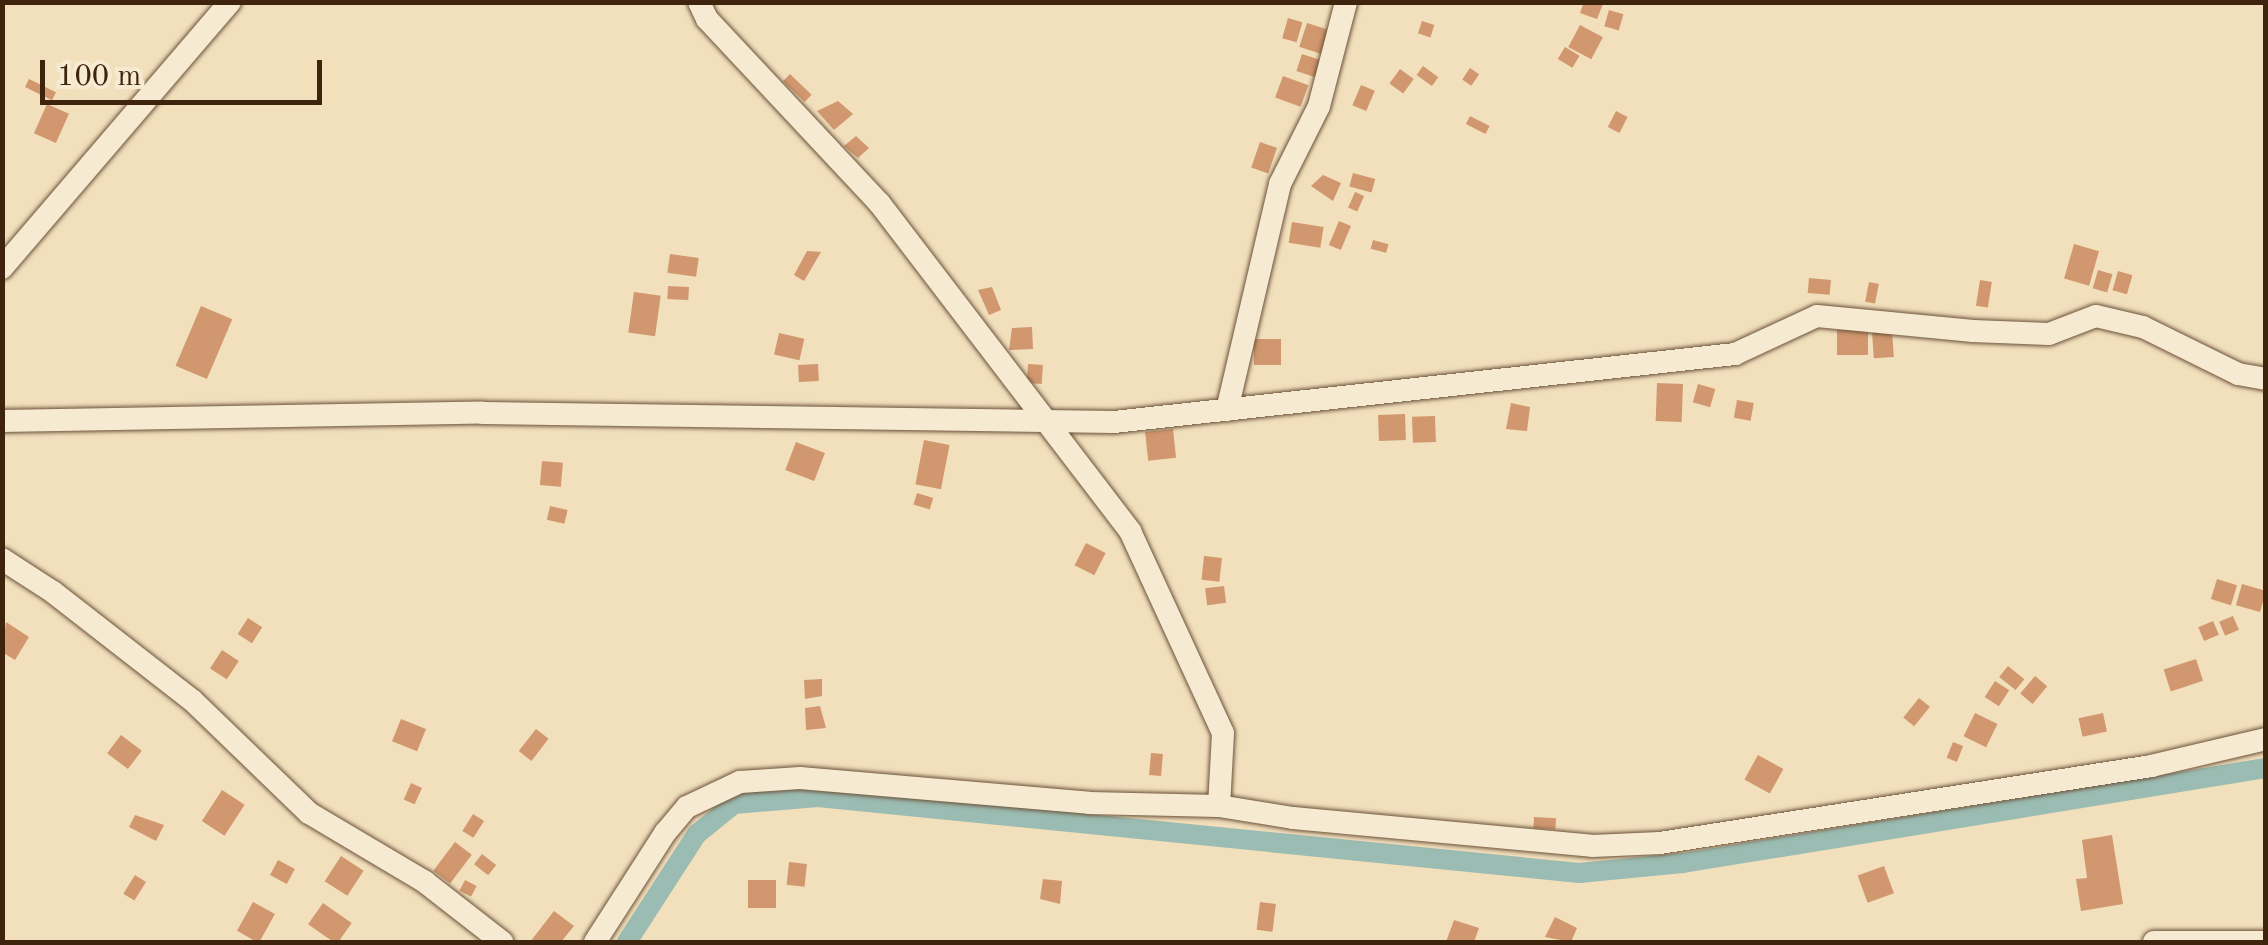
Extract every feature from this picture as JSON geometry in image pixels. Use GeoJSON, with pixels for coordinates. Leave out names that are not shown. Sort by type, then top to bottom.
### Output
{"type":"FeatureCollection","features":[{"type":"Feature","properties":{"kind":"street"},"geometry":{"type":"LineString","coordinates":[[2,268],[230,2]]}},
{"type":"Feature","properties":{"kind":"street"},"geometry":{"type":"LineString","coordinates":[[699,2],[707,19],[880,204],[1130,531],[1224,733],[1219,806]]}},
{"type":"Feature","properties":{"kind":"street"},"geometry":{"type":"LineString","coordinates":[[1227,410],[1280,184],[1319,106],[1346,2]]}},
{"type":"Feature","properties":{"kind":"street"},"geometry":{"type":"LineString","coordinates":[[2,421],[501,413],[1114,422],[1735,354],[1817,316],[1973,332],[2049,334],[2096,316],[2144,328],[2238,374],[2266,378]]}},
{"type":"Feature","properties":{"kind":"street"},"geometry":{"type":"LineString","coordinates":[[2,559],[53,592],[193,701],[309,813],[425,882],[502,942]]}},
{"type":"Feature","properties":{"kind":"street"},"geometry":{"type":"LineString","coordinates":[[595,942],[665,833],[687,807],[740,782],[800,778],[1090,803],[1219,806],[1293,818],[1592,846],[1660,844],[2151,766],[2266,739]]}},
{"type":"Feature","properties":{"kind":"street"},"geometry":{"type":"LineString","coordinates":[[2154,942],[2266,942]]}},
{"type":"Feature","properties":{"kind":"building"},"geometry":{"type":"Polygon","coordinates":[[[1584,2],[1603,4],[1597,19],[1580,13],[1584,2]]]}},
{"type":"Feature","properties":{"kind":"building"},"geometry":{"type":"Polygon","coordinates":[[[1609,10],[1623,14],[1619,30],[1604,26],[1609,10]]]}},
{"type":"Feature","properties":{"kind":"building"},"geometry":{"type":"Polygon","coordinates":[[[1288,18],[1302,22],[1297,42],[1282,38],[1288,18]]]}},
{"type":"Feature","properties":{"kind":"building"},"geometry":{"type":"Polygon","coordinates":[[[1422,21],[1434,25],[1430,37],[1418,33],[1422,21]]]}},
{"type":"Feature","properties":{"kind":"building"},"geometry":{"type":"Polygon","coordinates":[[[1307,23],[1329,30],[1321,54],[1299,47],[1307,23]]]}},
{"type":"Feature","properties":{"kind":"building"},"geometry":{"type":"Polygon","coordinates":[[[1580,25],[1603,37],[1591,59],[1568,47],[1580,25]]]}},
{"type":"Feature","properties":{"kind":"building"},"geometry":{"type":"Polygon","coordinates":[[[1565,47],[1580,56],[1572,68],[1558,59],[1565,47]]]}},
{"type":"Feature","properties":{"kind":"building"},"geometry":{"type":"Polygon","coordinates":[[[1302,54],[1323,61],[1317,78],[1296,71],[1302,54]]]}},
{"type":"Feature","properties":{"kind":"building"},"geometry":{"type":"Polygon","coordinates":[[[1423,66],[1438,77],[1432,86],[1417,75],[1423,66]]]}},
{"type":"Feature","properties":{"kind":"building"},"geometry":{"type":"Polygon","coordinates":[[[1470,68],[1479,74],[1471,86],[1462,80],[1470,68]]]}},
{"type":"Feature","properties":{"kind":"building"},"geometry":{"type":"Polygon","coordinates":[[[1400,69],[1414,79],[1403,94],[1389,84],[1400,69]]]}},
{"type":"Feature","properties":{"kind":"building"},"geometry":{"type":"Polygon","coordinates":[[[790,74],[812,95],[805,102],[783,81],[790,74]]]}},
{"type":"Feature","properties":{"kind":"building"},"geometry":{"type":"Polygon","coordinates":[[[1283,76],[1308,85],[1301,107],[1275,98],[1283,76]]]}},
{"type":"Feature","properties":{"kind":"building"},"geometry":{"type":"Polygon","coordinates":[[[29,79],[56,92],[52,100],[25,87],[29,79]]]}},
{"type":"Feature","properties":{"kind":"building"},"geometry":{"type":"Polygon","coordinates":[[[1361,85],[1375,91],[1366,111],[1352,105],[1361,85]]]}},
{"type":"Feature","properties":{"kind":"building"},"geometry":{"type":"Polygon","coordinates":[[[838,101],[853,114],[834,130],[817,111],[838,101]]]}},
{"type":"Feature","properties":{"kind":"building"},"geometry":{"type":"Polygon","coordinates":[[[47,104],[69,114],[56,143],[34,133],[47,104]]]}},
{"type":"Feature","properties":{"kind":"building"},"geometry":{"type":"Polygon","coordinates":[[[1616,111],[1628,117],[1619,133],[1608,127],[1616,111]]]}},
{"type":"Feature","properties":{"kind":"building"},"geometry":{"type":"Polygon","coordinates":[[[1470,116],[1490,126],[1486,134],[1466,124],[1470,116]]]}},
{"type":"Feature","properties":{"kind":"building"},"geometry":{"type":"Polygon","coordinates":[[[856,136],[869,148],[858,158],[844,146],[856,136]]]}},
{"type":"Feature","properties":{"kind":"building"},"geometry":{"type":"Polygon","coordinates":[[[1260,142],[1277,148],[1268,173],[1251,168],[1260,142]]]}},
{"type":"Feature","properties":{"kind":"building"},"geometry":{"type":"Polygon","coordinates":[[[1353,173],[1375,179],[1372,192],[1349,187],[1353,173]]]}},
{"type":"Feature","properties":{"kind":"building"},"geometry":{"type":"Polygon","coordinates":[[[1323,175],[1341,183],[1333,201],[1311,186],[1323,175]]]}},
{"type":"Feature","properties":{"kind":"building"},"geometry":{"type":"Polygon","coordinates":[[[1355,192],[1364,196],[1357,212],[1348,208],[1355,192]]]}},
{"type":"Feature","properties":{"kind":"building"},"geometry":{"type":"Polygon","coordinates":[[[1339,221],[1351,226],[1341,250],[1329,245],[1339,221]]]}},
{"type":"Feature","properties":{"kind":"building"},"geometry":{"type":"Polygon","coordinates":[[[1292,222],[1324,227],[1320,248],[1289,243],[1292,222]]]}},
{"type":"Feature","properties":{"kind":"building"},"geometry":{"type":"Polygon","coordinates":[[[1373,240],[1388,244],[1386,253],[1371,249],[1373,240]]]}},
{"type":"Feature","properties":{"kind":"building"},"geometry":{"type":"Polygon","coordinates":[[[2074,244],[2099,251],[2089,286],[2064,279],[2074,244]]]}},
{"type":"Feature","properties":{"kind":"building"},"geometry":{"type":"Polygon","coordinates":[[[807,251],[821,252],[804,281],[794,275],[807,251]]]}},
{"type":"Feature","properties":{"kind":"building"},"geometry":{"type":"Polygon","coordinates":[[[670,254],[699,258],[696,277],[667,273],[670,254]]]}},
{"type":"Feature","properties":{"kind":"building"},"geometry":{"type":"Polygon","coordinates":[[[2098,270],[2112,274],[2107,292],[2093,288],[2098,270]]]}},
{"type":"Feature","properties":{"kind":"building"},"geometry":{"type":"Polygon","coordinates":[[[2118,271],[2132,275],[2127,294],[2112,290],[2118,271]]]}},
{"type":"Feature","properties":{"kind":"building"},"geometry":{"type":"Polygon","coordinates":[[[1809,278],[1831,280],[1830,295],[1808,293],[1809,278]]]}},
{"type":"Feature","properties":{"kind":"building"},"geometry":{"type":"Polygon","coordinates":[[[1980,280],[1992,282],[1988,308],[1976,306],[1980,280]]]}},
{"type":"Feature","properties":{"kind":"building"},"geometry":{"type":"Polygon","coordinates":[[[1869,282],[1879,284],[1875,304],[1865,302],[1869,282]]]}},
{"type":"Feature","properties":{"kind":"building"},"geometry":{"type":"Polygon","coordinates":[[[668,286],[689,287],[688,300],[667,299],[668,286]]]}},
{"type":"Feature","properties":{"kind":"building"},"geometry":{"type":"Polygon","coordinates":[[[992,287],[1001,310],[989,315],[978,290],[992,287]]]}},
{"type":"Feature","properties":{"kind":"building"},"geometry":{"type":"Polygon","coordinates":[[[634,292],[661,296],[655,336],[628,333],[634,292]]]}},
{"type":"Feature","properties":{"kind":"building"},"geometry":{"type":"Polygon","coordinates":[[[201,306],[232,319],[207,379],[176,366],[201,306]]]}},
{"type":"Feature","properties":{"kind":"building"},"geometry":{"type":"Polygon","coordinates":[[[1032,327],[1033,349],[1009,350],[1012,328],[1032,327]]]}},
{"type":"Feature","properties":{"kind":"building"},"geometry":{"type":"Polygon","coordinates":[[[1837,330],[1868,330],[1868,355],[1837,355],[1837,330]]]}},
{"type":"Feature","properties":{"kind":"building"},"geometry":{"type":"Polygon","coordinates":[[[1892,331],[1894,357],[1874,358],[1872,332],[1892,331]]]}},
{"type":"Feature","properties":{"kind":"building"},"geometry":{"type":"Polygon","coordinates":[[[779,333],[804,339],[799,360],[774,354],[779,333]]]}},
{"type":"Feature","properties":{"kind":"building"},"geometry":{"type":"Polygon","coordinates":[[[1254,339],[1281,339],[1281,365],[1254,365],[1254,339]]]}},
{"type":"Feature","properties":{"kind":"building"},"geometry":{"type":"Polygon","coordinates":[[[818,364],[819,381],[799,382],[798,365],[818,364]]]}},
{"type":"Feature","properties":{"kind":"building"},"geometry":{"type":"Polygon","coordinates":[[[1028,364],[1043,365],[1042,384],[1027,383],[1028,364]]]}},
{"type":"Feature","properties":{"kind":"building"},"geometry":{"type":"Polygon","coordinates":[[[1657,383],[1683,384],[1682,422],[1656,421],[1657,383]]]}},
{"type":"Feature","properties":{"kind":"building"},"geometry":{"type":"Polygon","coordinates":[[[1698,384],[1715,389],[1710,407],[1693,402],[1698,384]]]}},
{"type":"Feature","properties":{"kind":"building"},"geometry":{"type":"Polygon","coordinates":[[[1737,400],[1754,403],[1751,421],[1734,418],[1737,400]]]}},
{"type":"Feature","properties":{"kind":"building"},"geometry":{"type":"Polygon","coordinates":[[[1511,403],[1530,407],[1527,431],[1506,429],[1511,403]]]}},
{"type":"Feature","properties":{"kind":"building"},"geometry":{"type":"Polygon","coordinates":[[[1405,414],[1406,440],[1379,441],[1378,415],[1405,414]]]}},
{"type":"Feature","properties":{"kind":"building"},"geometry":{"type":"Polygon","coordinates":[[[1435,416],[1436,442],[1413,443],[1412,417],[1435,416]]]}},
{"type":"Feature","properties":{"kind":"building"},"geometry":{"type":"Polygon","coordinates":[[[1173,429],[1176,458],[1148,461],[1145,432],[1173,429]]]}},
{"type":"Feature","properties":{"kind":"building"},"geometry":{"type":"Polygon","coordinates":[[[924,440],[950,445],[941,489],[915,484],[924,440]]]}},
{"type":"Feature","properties":{"kind":"building"},"geometry":{"type":"Polygon","coordinates":[[[796,442],[825,453],[814,481],[785,470],[796,442]]]}},
{"type":"Feature","properties":{"kind":"building"},"geometry":{"type":"Polygon","coordinates":[[[542,461],[563,463],[561,487],[540,485],[542,461]]]}},
{"type":"Feature","properties":{"kind":"building"},"geometry":{"type":"Polygon","coordinates":[[[917,493],[933,498],[930,509],[913,504],[917,493]]]}},
{"type":"Feature","properties":{"kind":"building"},"geometry":{"type":"Polygon","coordinates":[[[550,506],[568,510],[564,524],[547,520],[550,506]]]}},
{"type":"Feature","properties":{"kind":"building"},"geometry":{"type":"Polygon","coordinates":[[[1086,543],[1106,553],[1094,575],[1075,565],[1086,543]]]}},
{"type":"Feature","properties":{"kind":"building"},"geometry":{"type":"Polygon","coordinates":[[[1204,556],[1222,558],[1219,582],[1201,580],[1204,556]]]}},
{"type":"Feature","properties":{"kind":"building"},"geometry":{"type":"Polygon","coordinates":[[[2217,579],[2237,585],[2231,605],[2211,599],[2217,579]]]}},
{"type":"Feature","properties":{"kind":"building"},"geometry":{"type":"Polygon","coordinates":[[[2242,584],[2266,591],[2260,612],[2236,605],[2242,584]]]}},
{"type":"Feature","properties":{"kind":"building"},"geometry":{"type":"Polygon","coordinates":[[[1224,586],[1226,603],[1207,605],[1205,588],[1224,586]]]}},
{"type":"Feature","properties":{"kind":"building"},"geometry":{"type":"Polygon","coordinates":[[[2233,616],[2239,630],[2225,636],[2219,622],[2233,616]]]}},
{"type":"Feature","properties":{"kind":"building"},"geometry":{"type":"Polygon","coordinates":[[[248,618],[262,627],[252,643],[238,634],[248,618]]]}},
{"type":"Feature","properties":{"kind":"building"},"geometry":{"type":"Polygon","coordinates":[[[2213,621],[2219,635],[2204,641],[2198,627],[2213,621]]]}},
{"type":"Feature","properties":{"kind":"building"},"geometry":{"type":"Polygon","coordinates":[[[6,622],[29,637],[15,660],[2,652],[6,622]]]}},
{"type":"Feature","properties":{"kind":"building"},"geometry":{"type":"Polygon","coordinates":[[[222,650],[239,661],[227,679],[210,668],[222,650]]]}},
{"type":"Feature","properties":{"kind":"building"},"geometry":{"type":"Polygon","coordinates":[[[2196,659],[2203,681],[2171,691],[2164,670],[2196,659]]]}},
{"type":"Feature","properties":{"kind":"building"},"geometry":{"type":"Polygon","coordinates":[[[2008,666],[2024,679],[2016,690],[1999,677],[2008,666]]]}},
{"type":"Feature","properties":{"kind":"building"},"geometry":{"type":"Polygon","coordinates":[[[2035,676],[2047,686],[2032,704],[2020,694],[2035,676]]]}},
{"type":"Feature","properties":{"kind":"building"},"geometry":{"type":"Polygon","coordinates":[[[822,679],[822,696],[805,699],[804,680],[822,679]]]}},
{"type":"Feature","properties":{"kind":"building"},"geometry":{"type":"Polygon","coordinates":[[[1995,681],[2009,690],[1999,706],[1985,697],[1995,681]]]}},
{"type":"Feature","properties":{"kind":"building"},"geometry":{"type":"Polygon","coordinates":[[[1919,698],[1930,707],[1914,726],[1903,717],[1919,698]]]}},
{"type":"Feature","properties":{"kind":"building"},"geometry":{"type":"Polygon","coordinates":[[[820,706],[826,728],[806,730],[805,708],[820,706]]]}},
{"type":"Feature","properties":{"kind":"building"},"geometry":{"type":"Polygon","coordinates":[[[1975,713],[1997,724],[1986,747],[1964,736],[1975,713]]]}},
{"type":"Feature","properties":{"kind":"building"},"geometry":{"type":"Polygon","coordinates":[[[2103,713],[2107,732],[2082,737],[2079,718],[2103,713]]]}},
{"type":"Feature","properties":{"kind":"building"},"geometry":{"type":"Polygon","coordinates":[[[401,719],[426,729],[417,751],[392,741],[401,719]]]}},
{"type":"Feature","properties":{"kind":"building"},"geometry":{"type":"Polygon","coordinates":[[[536,729],[549,739],[531,761],[519,751],[536,729]]]}},
{"type":"Feature","properties":{"kind":"building"},"geometry":{"type":"Polygon","coordinates":[[[121,735],[142,751],[128,769],[107,753],[121,735]]]}},
{"type":"Feature","properties":{"kind":"building"},"geometry":{"type":"Polygon","coordinates":[[[1953,742],[1963,746],[1957,762],[1947,758],[1953,742]]]}},
{"type":"Feature","properties":{"kind":"building"},"geometry":{"type":"Polygon","coordinates":[[[1151,753],[1163,754],[1161,776],[1149,775],[1151,753]]]}},
{"type":"Feature","properties":{"kind":"building"},"geometry":{"type":"Polygon","coordinates":[[[1758,755],[1783,769],[1770,794],[1744,779],[1758,755]]]}},
{"type":"Feature","properties":{"kind":"building"},"geometry":{"type":"Polygon","coordinates":[[[411,783],[422,788],[415,804],[404,799],[411,783]]]}},
{"type":"Feature","properties":{"kind":"building"},"geometry":{"type":"Polygon","coordinates":[[[222,790],[245,805],[224,836],[202,821],[222,790]]]}},
{"type":"Feature","properties":{"kind":"building"},"geometry":{"type":"Polygon","coordinates":[[[473,814],[484,821],[473,838],[462,831],[473,814]]]}},
{"type":"Feature","properties":{"kind":"building"},"geometry":{"type":"Polygon","coordinates":[[[135,815],[164,825],[156,841],[129,827],[135,815]]]}},
{"type":"Feature","properties":{"kind":"building"},"geometry":{"type":"Polygon","coordinates":[[[1534,817],[1556,818],[1555,829],[1533,828],[1534,817]]]}},
{"type":"Feature","properties":{"kind":"building"},"geometry":{"type":"Polygon","coordinates":[[[2112,835],[2123,904],[2081,911],[2076,879],[2087,878],[2082,840],[2112,835]]]}},
{"type":"Feature","properties":{"kind":"building"},"geometry":{"type":"Polygon","coordinates":[[[455,842],[472,855],[450,883],[433,871],[455,842]]]}},
{"type":"Feature","properties":{"kind":"building"},"geometry":{"type":"Polygon","coordinates":[[[482,854],[496,865],[488,875],[474,864],[482,854]]]}},
{"type":"Feature","properties":{"kind":"building"},"geometry":{"type":"Polygon","coordinates":[[[341,856],[364,871],[347,896],[325,881],[341,856]]]}},
{"type":"Feature","properties":{"kind":"building"},"geometry":{"type":"Polygon","coordinates":[[[278,860],[295,869],[287,884],[270,875],[278,860]]]}},
{"type":"Feature","properties":{"kind":"building"},"geometry":{"type":"Polygon","coordinates":[[[789,862],[807,864],[804,887],[787,885],[789,862]]]}},
{"type":"Feature","properties":{"kind":"building"},"geometry":{"type":"Polygon","coordinates":[[[1884,866],[1894,893],[1868,903],[1858,876],[1884,866]]]}},
{"type":"Feature","properties":{"kind":"building"},"geometry":{"type":"Polygon","coordinates":[[[135,875],[146,882],[134,901],[123,894],[135,875]]]}},
{"type":"Feature","properties":{"kind":"building"},"geometry":{"type":"Polygon","coordinates":[[[1043,879],[1062,881],[1060,904],[1040,899],[1043,879]]]}},
{"type":"Feature","properties":{"kind":"building"},"geometry":{"type":"Polygon","coordinates":[[[465,880],[477,886],[471,897],[460,891],[465,880]]]}},
{"type":"Feature","properties":{"kind":"building"},"geometry":{"type":"Polygon","coordinates":[[[748,880],[776,880],[776,908],[748,908],[748,880]]]}},
{"type":"Feature","properties":{"kind":"building"},"geometry":{"type":"Polygon","coordinates":[[[253,902],[275,914],[259,942],[237,931],[253,902]]]}},
{"type":"Feature","properties":{"kind":"building"},"geometry":{"type":"Polygon","coordinates":[[[1260,902],[1276,904],[1272,932],[1257,930],[1260,902]]]}},
{"type":"Feature","properties":{"kind":"building"},"geometry":{"type":"Polygon","coordinates":[[[323,903],[352,923],[338,942],[308,924],[323,903]]]}},
{"type":"Feature","properties":{"kind":"building"},"geometry":{"type":"Polygon","coordinates":[[[554,911],[574,926],[561,942],[530,942],[554,911]]]}},
{"type":"Feature","properties":{"kind":"building"},"geometry":{"type":"Polygon","coordinates":[[[1555,917],[1577,928],[1571,942],[1545,937],[1555,917]]]}},
{"type":"Feature","properties":{"kind":"building"},"geometry":{"type":"Polygon","coordinates":[[[1454,920],[1479,928],[1474,942],[1446,942],[1454,920]]]}},
{"type":"Feature","properties":{"kind":"waterway"},"geometry":{"type":"LineString","coordinates":[[627,942],[697,834],[734,804],[818,797],[1579,873],[1683,863],[2266,768]]}}]}
